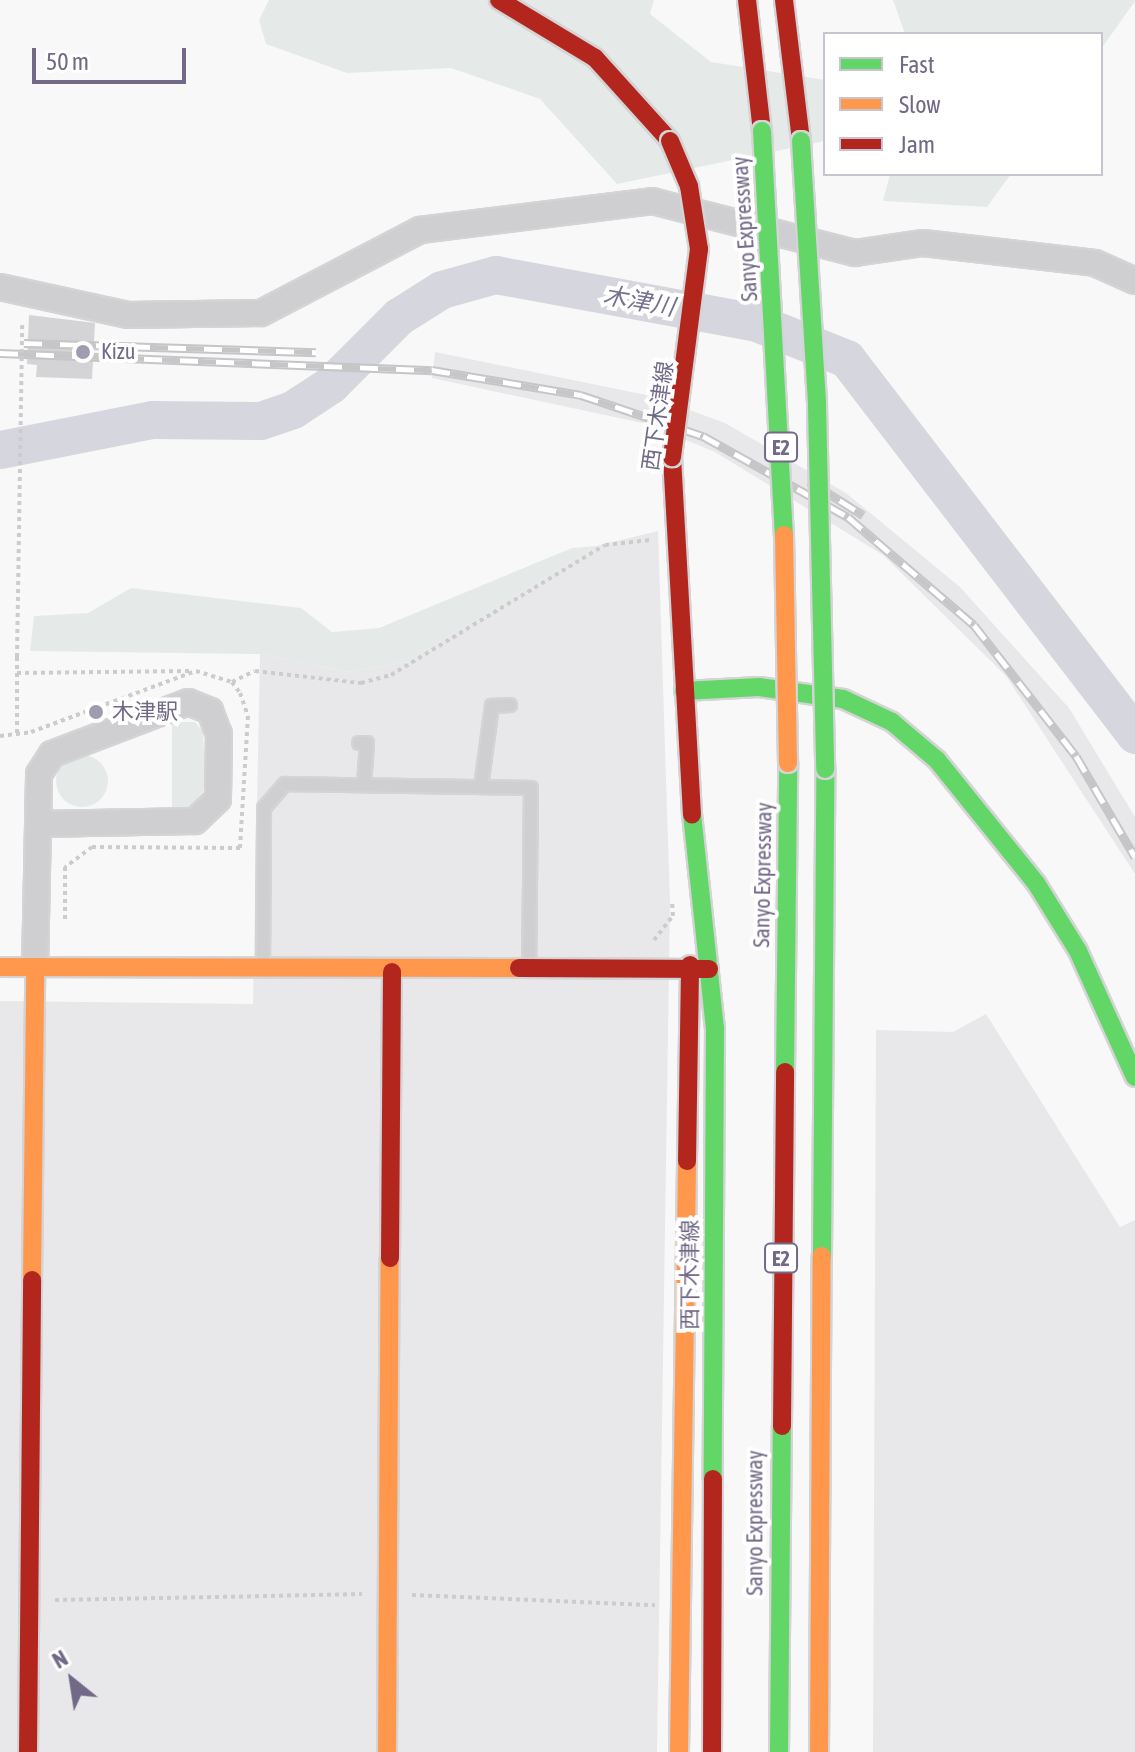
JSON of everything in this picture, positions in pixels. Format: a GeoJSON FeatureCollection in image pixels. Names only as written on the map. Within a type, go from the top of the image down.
{"type":"FeatureCollection","features":[{"type":"Feature","properties":{"kind":"main road","name":"西下木津線"},"geometry":{"type":"LineString","coordinates":[[499,0],[595,58],[670,141],[689,186],[699,249],[693,338],[672,457],[700,969],[676,1605],[679,1752]]}},
{"type":"Feature","properties":{"kind":"main road","name":"Sanyo Expressway"},"geometry":{"type":"LineString","coordinates":[[747,0],[762,131],[783,483],[788,763],[779,1752]]}},
{"type":"Feature","properties":{"kind":"main road","name":"E2"},"geometry":{"type":"LineString","coordinates":[[784,0],[801,141],[817,406],[825,769],[819,1752]]}},
{"type":"Feature","properties":{"kind":"main road"},"geometry":{"type":"LineString","coordinates":[[684,691],[759,687],[843,699],[892,722],[937,760],[1036,883],[1078,951],[1135,1077]]}},
{"type":"Feature","properties":{"kind":"main road"},"geometry":{"type":"LineString","coordinates":[[0,967],[392,972],[700,969]]}},
{"type":"Feature","properties":{"kind":"main road"},"geometry":{"type":"LineString","coordinates":[[28,1752],[35,968]]}},
{"type":"Feature","properties":{"kind":"main road","name":"西下木津線"},"geometry":{"type":"LineString","coordinates":[[700,969],[715,1028],[712,1752]]}},
{"type":"Feature","properties":{"kind":"main road"},"geometry":{"type":"LineString","coordinates":[[387,1752],[392,972]]}},
{"type":"Feature","properties":{"kind":"street"},"geometry":{"type":"LineString","coordinates":[[0,287],[128,315],[261,313],[420,230],[652,201],[855,253],[923,243],[1095,263],[1135,281]]}},
{"type":"Feature","properties":{"kind":"street"},"geometry":{"type":"LineString","coordinates":[[35,968],[39,774],[52,754],[188,702],[210,711],[219,734],[218,799],[195,821],[39,824]]}},
{"type":"Feature","properties":{"kind":"lane"},"geometry":{"type":"LineString","coordinates":[[481,787],[492,706],[510,705]]}},
{"type":"Feature","properties":{"kind":"lane"},"geometry":{"type":"LineString","coordinates":[[359,743],[367,743],[364,785]]}},
{"type":"Feature","properties":{"kind":"lane"},"geometry":{"type":"LineString","coordinates":[[263,969],[264,808],[285,784],[531,788],[529,971]]}},
{"type":"Feature","properties":{"kind":"path"},"geometry":{"type":"LineString","coordinates":[[17,736],[22,321]]}},
{"type":"Feature","properties":{"kind":"path"},"geometry":{"type":"LineString","coordinates":[[17,673],[196,671],[232,682],[255,671],[361,683],[391,675],[605,545],[650,538],[651,554]]}},
{"type":"Feature","properties":{"kind":"path"},"geometry":{"type":"LineString","coordinates":[[0,736],[17,736],[196,671]]}},
{"type":"Feature","properties":{"kind":"path"},"geometry":{"type":"LineString","coordinates":[[65,920],[65,867],[92,847],[240,848],[248,716],[232,682]]}},
{"type":"Feature","properties":{"kind":"path"},"geometry":{"type":"LineString","coordinates":[[643,946],[669,923],[671,884]]}},
{"type":"Feature","properties":{"kind":"path"},"geometry":{"type":"LineString","coordinates":[[49,1601],[373,1595]]}},
{"type":"Feature","properties":{"kind":"path"},"geometry":{"type":"LineString","coordinates":[[406,1595],[676,1605]]}},
{"type":"Feature","properties":{"kind":"shaded area"},"geometry":{"type":"Polygon","coordinates":[[[269,0],[654,0],[650,14],[711,62],[823,80],[823,141],[617,184],[540,99],[451,68],[347,73],[266,44],[259,20],[269,0]]]}},
{"type":"Feature","properties":{"kind":"shaded area"},"geometry":{"type":"Polygon","coordinates":[[[893,0],[1135,0],[1103,46],[1103,32],[904,32],[893,0]]]}},
{"type":"Feature","properties":{"kind":"shaded area"},"geometry":{"type":"Polygon","coordinates":[[[889,176],[1010,176],[987,207],[883,201],[889,176]]]}},
{"type":"Feature","properties":{"kind":"shaded area"},"geometry":{"type":"Polygon","coordinates":[[[435,352],[651,396],[725,423],[846,493],[960,587],[1069,708],[1135,817],[1135,874],[1006,676],[883,555],[715,452],[647,424],[432,378],[435,352]]]}},
{"type":"Feature","properties":{"kind":"shaded area"},"geometry":{"type":"Polygon","coordinates":[[[658,531],[670,903],[657,1752],[0,1752],[0,1001],[253,1004],[260,654],[347,672],[407,662],[596,546],[658,531]]]}},
{"type":"Feature","properties":{"kind":"shaded area"},"geometry":{"type":"Polygon","coordinates":[[[596,546],[407,662],[347,672],[260,654],[30,651],[34,616],[88,613],[131,588],[301,608],[332,632],[379,628],[572,548],[596,546]]]}},
{"type":"Feature","properties":{"kind":"shaded area"},"geometry":{"type":"Polygon","coordinates":[[[172,722],[195,722],[203,731],[206,788],[189,808],[172,808],[172,722]]]}},
{"type":"Feature","properties":{"kind":"shaded area"},"geometry":{"type":"Polygon","coordinates":[[[82,755],[100,763],[108,781],[100,799],[82,807],[64,799],[56,781],[64,763],[82,755]]]}},
{"type":"Feature","properties":{"kind":"shaded area"},"geometry":{"type":"Polygon","coordinates":[[[986,1014],[1120,1227],[1135,1220],[1135,1752],[873,1752],[876,1030],[953,1032],[986,1014]]]}},
{"type":"Feature","properties":{"kind":"building"},"geometry":{"type":"Polygon","coordinates":[[[29,315],[95,323],[92,379],[36,377],[37,365],[27,364],[29,315]]]}},
{"type":"Feature","properties":{"kind":"waterway","name":"木津川"},"geometry":{"type":"LineString","coordinates":[[0,450],[153,420],[261,421],[293,410],[331,385],[399,317],[442,290],[496,275],[757,323],[847,359],[1135,735]]}},
{"type":"Feature","properties":{"kind":"railway"},"geometry":{"type":"LineString","coordinates":[[24,343],[316,352]]}},
{"type":"Feature","properties":{"kind":"railway"},"geometry":{"type":"LineString","coordinates":[[0,353],[432,370],[581,395],[703,436],[848,517],[974,625],[1076,756],[1135,857]]}},
{"type":"Feature","properties":{"kind":"railway"},"geometry":{"type":"LineString","coordinates":[[809,481],[863,515]]}},
{"type":"Feature","properties":{"kind":"traffic: fast"},"geometry":{"type":"LineString","coordinates":[[762,131],[784,535]]}},
{"type":"Feature","properties":{"kind":"traffic: fast"},"geometry":{"type":"LineString","coordinates":[[801,141],[817,406],[825,769]]}},
{"type":"Feature","properties":{"kind":"traffic: fast"},"geometry":{"type":"LineString","coordinates":[[684,691],[759,687],[843,699],[892,722],[937,760],[1036,883],[1078,951],[1135,1077]]}},
{"type":"Feature","properties":{"kind":"traffic: fast"},"geometry":{"type":"LineString","coordinates":[[785,1072],[788,763]]}},
{"type":"Feature","properties":{"kind":"traffic: fast"},"geometry":{"type":"LineString","coordinates":[[822,1256],[825,769]]}},
{"type":"Feature","properties":{"kind":"traffic: fast"},"geometry":{"type":"LineString","coordinates":[[692,814],[715,1028],[713,1479]]}},
{"type":"Feature","properties":{"kind":"traffic: fast"},"geometry":{"type":"LineString","coordinates":[[779,1752],[782,1426]]}},
{"type":"Feature","properties":{"kind":"traffic: slow"},"geometry":{"type":"LineString","coordinates":[[784,535],[788,763]]}},
{"type":"Feature","properties":{"kind":"traffic: slow"},"geometry":{"type":"LineString","coordinates":[[0,967],[519,968]]}},
{"type":"Feature","properties":{"kind":"traffic: slow"},"geometry":{"type":"LineString","coordinates":[[32,1280],[35,968]]}},
{"type":"Feature","properties":{"kind":"traffic: slow"},"geometry":{"type":"LineString","coordinates":[[679,1752],[687,1161]]}},
{"type":"Feature","properties":{"kind":"traffic: slow"},"geometry":{"type":"LineString","coordinates":[[819,1752],[822,1256]]}},
{"type":"Feature","properties":{"kind":"traffic: slow"},"geometry":{"type":"LineString","coordinates":[[387,1752],[390,1258]]}},
{"type":"Feature","properties":{"kind":"traffic: jam"},"geometry":{"type":"LineString","coordinates":[[499,0],[595,58],[670,141]]}},
{"type":"Feature","properties":{"kind":"traffic: jam"},"geometry":{"type":"LineString","coordinates":[[747,0],[762,131]]}},
{"type":"Feature","properties":{"kind":"traffic: jam"},"geometry":{"type":"LineString","coordinates":[[784,0],[801,141]]}},
{"type":"Feature","properties":{"kind":"traffic: jam"},"geometry":{"type":"LineString","coordinates":[[670,141],[689,186],[699,249],[672,457]]}},
{"type":"Feature","properties":{"kind":"traffic: jam"},"geometry":{"type":"LineString","coordinates":[[672,457],[692,814]]}},
{"type":"Feature","properties":{"kind":"traffic: jam"},"geometry":{"type":"LineString","coordinates":[[687,1161],[690,965]]}},
{"type":"Feature","properties":{"kind":"traffic: jam"},"geometry":{"type":"LineString","coordinates":[[519,968],[709,969]]}},
{"type":"Feature","properties":{"kind":"traffic: jam"},"geometry":{"type":"LineString","coordinates":[[390,1258],[392,972]]}},
{"type":"Feature","properties":{"kind":"traffic: jam"},"geometry":{"type":"LineString","coordinates":[[782,1426],[785,1072]]}},
{"type":"Feature","properties":{"kind":"traffic: jam"},"geometry":{"type":"LineString","coordinates":[[28,1752],[32,1280]]}},
{"type":"Feature","properties":{"kind":"traffic: jam"},"geometry":{"type":"LineString","coordinates":[[712,1752],[713,1479]]}},
{"type":"Feature","properties":{"kind":"place","name":"Kizu"},"geometry":{"type":"Point","coordinates":[83,352]}},
{"type":"Feature","properties":{"kind":"place","name":"木津駅"},"geometry":{"type":"Point","coordinates":[96,712]}}]}
